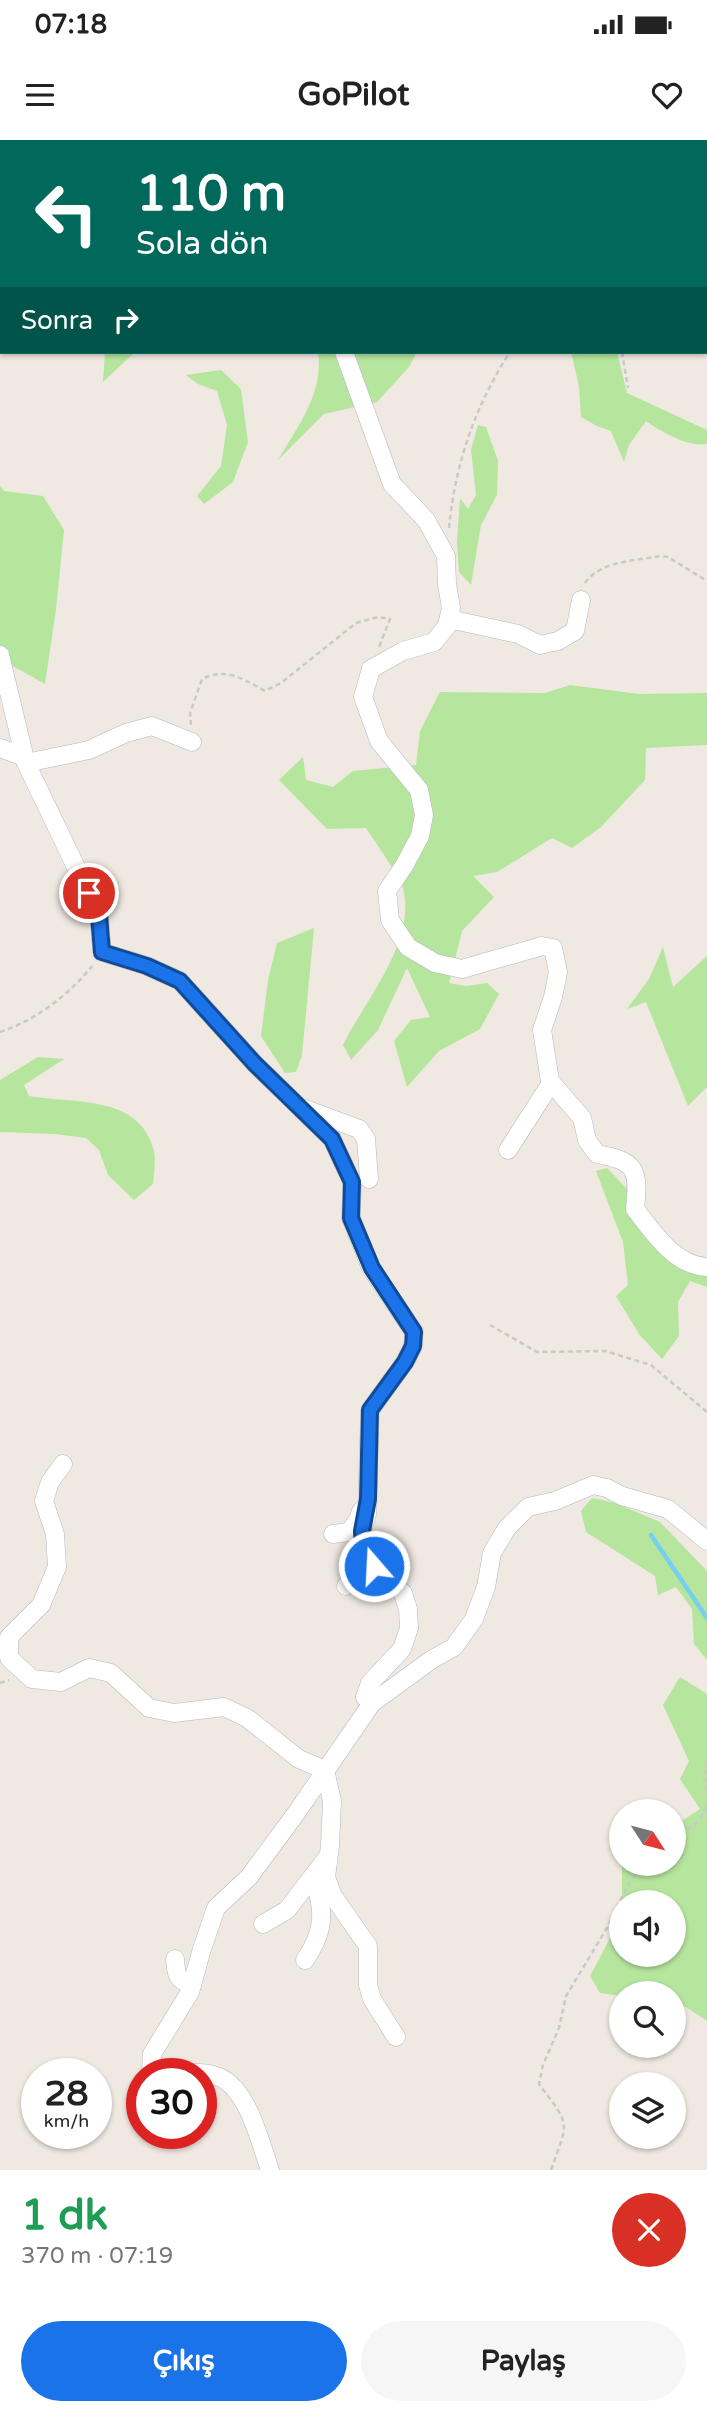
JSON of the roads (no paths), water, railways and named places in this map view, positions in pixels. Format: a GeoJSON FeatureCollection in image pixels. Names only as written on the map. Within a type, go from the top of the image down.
{"type":"FeatureCollection","features":[{"type":"Feature","properties":{"kind":"street"},"geometry":{"type":"LineString","coordinates":[[345,354],[392,484],[426,520],[446,556],[451,608],[447,626],[434,642],[403,651],[371,669],[363,697],[379,741],[419,790],[424,814],[420,836],[387,891],[390,920],[408,947],[435,963],[462,969],[542,946],[553,948],[558,972],[542,1030],[551,1083],[582,1118],[587,1140],[597,1154],[620,1158],[633,1168],[637,1185],[635,1209],[667,1248],[696,1267],[707,1267]]}},
{"type":"Feature","properties":{"kind":"street"},"geometry":{"type":"LineString","coordinates":[[449,619],[518,634],[540,645],[558,641],[575,631],[581,600]]}},
{"type":"Feature","properties":{"kind":"street"},"geometry":{"type":"LineString","coordinates":[[0,655],[25,760],[99,915],[102,952],[147,966],[180,981],[255,1064],[332,1139],[352,1182],[351,1218],[372,1268],[414,1332],[413,1346],[405,1362],[370,1410],[369,1484],[367,1514],[362,1531],[363,1549],[374,1566],[403,1593],[408,1609],[408,1628],[402,1649],[369,1683],[365,1697],[372,1703]]}},
{"type":"Feature","properties":{"kind":"street"},"geometry":{"type":"LineString","coordinates":[[0,748],[25,760],[89,750],[126,733],[152,726],[192,742]]}},
{"type":"Feature","properties":{"kind":"street"},"geometry":{"type":"LineString","coordinates":[[508,1150],[551,1083]]}},
{"type":"Feature","properties":{"kind":"street"},"geometry":{"type":"LineString","coordinates":[[299,1106],[359,1129],[366,1139],[369,1179]]}},
{"type":"Feature","properties":{"kind":"street"},"geometry":{"type":"LineString","coordinates":[[63,1464],[50,1482],[44,1501],[54,1534],[57,1567],[40,1605],[9,1637],[9,1658],[32,1679],[61,1682],[89,1668],[111,1673],[149,1708],[174,1713],[224,1707],[247,1718],[299,1759],[324,1770]]}},
{"type":"Feature","properties":{"kind":"street"},"geometry":{"type":"LineString","coordinates":[[333,1534],[349,1532],[358,1520],[369,1484]]}},
{"type":"Feature","properties":{"kind":"street"},"geometry":{"type":"LineString","coordinates":[[152,2058],[190,1992],[216,1908],[249,1877],[372,1703],[431,1660],[454,1647],[474,1619],[486,1587],[492,1553],[507,1528],[528,1507],[555,1501],[593,1485],[668,1509],[707,1541]]}},
{"type":"Feature","properties":{"kind":"street"},"geometry":{"type":"LineString","coordinates":[[346,1586],[374,1566]]}},
{"type":"Feature","properties":{"kind":"street"},"geometry":{"type":"LineString","coordinates":[[324,1770],[332,1801],[326,1877],[333,1896],[368,1946],[368,1985],[372,1999],[396,2036]]}},
{"type":"Feature","properties":{"kind":"street"},"geometry":{"type":"LineString","coordinates":[[263,1924],[287,1910],[328,1856]]}},
{"type":"Feature","properties":{"kind":"street"},"geometry":{"type":"LineString","coordinates":[[305,1960],[315,1946],[322,1927],[322,1909],[314,1876]]}},
{"type":"Feature","properties":{"kind":"street"},"geometry":{"type":"LineString","coordinates":[[175,1959],[176,1975],[180,1981],[192,1985]]}},
{"type":"Feature","properties":{"kind":"street"},"geometry":{"type":"LineString","coordinates":[[217,2076],[234,2087],[251,2116],[270,2170]]}},
{"type":"Feature","properties":{"kind":"waterway"},"geometry":{"type":"LineString","coordinates":[[651,1535],[707,1618]]}}]}
